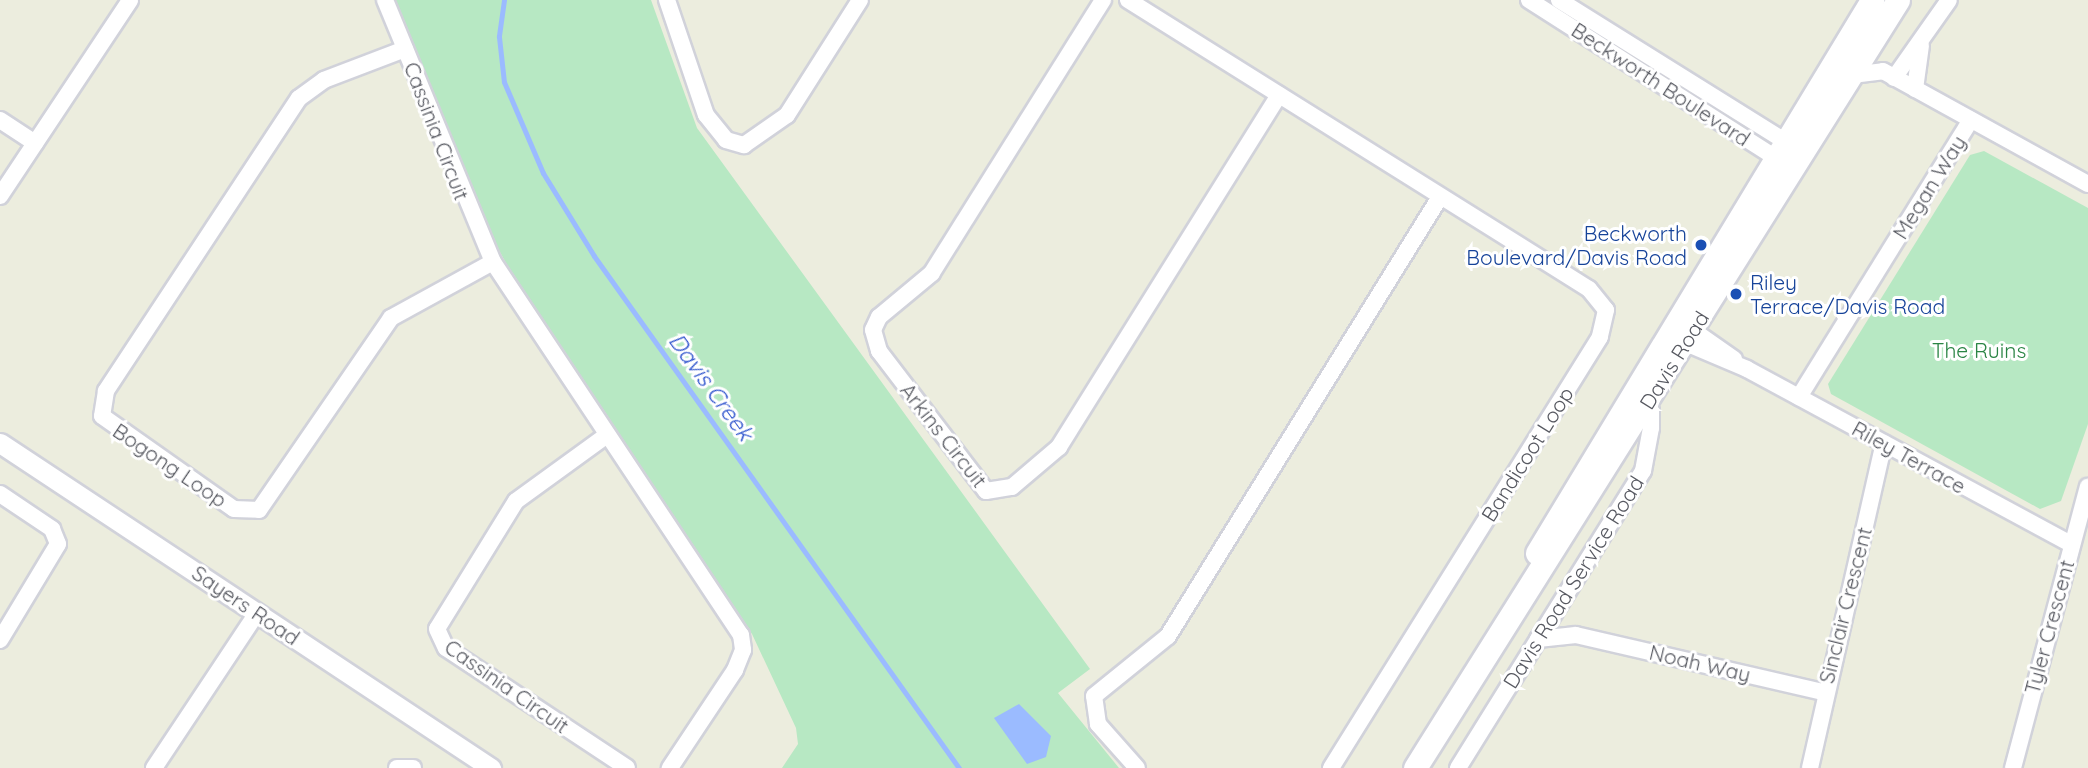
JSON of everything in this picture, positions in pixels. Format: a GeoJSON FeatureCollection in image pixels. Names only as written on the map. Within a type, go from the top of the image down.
{"type":"FeatureCollection","features":[{"type":"Feature","properties":{"kind":"main road","name":"Davis Road"},"geometry":{"type":"LineString","coordinates":[[1415,768],[1789,155],[1872,0]]}},
{"type":"Feature","properties":{"kind":"main road","name":"Davis Road"},"geometry":{"type":"LineString","coordinates":[[1789,155],[1852,75],[1898,0]]}},
{"type":"Feature","properties":{"kind":"street"},"geometry":{"type":"LineString","coordinates":[[0,196],[130,0]]}},
{"type":"Feature","properties":{"kind":"street","name":"Cassinia Circuit"},"geometry":{"type":"LineString","coordinates":[[385,0],[493,262],[743,643],[735,670],[670,768]]}},
{"type":"Feature","properties":{"kind":"street"},"geometry":{"type":"LineString","coordinates":[[667,0],[706,115],[726,140],[744,145],[787,115],[860,0]]}},
{"type":"Feature","properties":{"kind":"street","name":"Arkins Circuit"},"geometry":{"type":"LineString","coordinates":[[1103,0],[932,273],[879,317],[873,330],[879,351],[986,491],[1012,487],[1059,447],[1279,95]]}},
{"type":"Feature","properties":{"kind":"street","name":"Bandicoot Loop"},"geometry":{"type":"LineString","coordinates":[[1128,0],[1589,289],[1606,310],[1607,325],[1331,768]]}},
{"type":"Feature","properties":{"kind":"street","name":"Beckworth Boulevard"},"geometry":{"type":"LineString","coordinates":[[1529,0],[1789,155]]}},
{"type":"Feature","properties":{"kind":"street","name":"Beckworth Boulevard"},"geometry":{"type":"LineString","coordinates":[[1559,0],[1789,155]]}},
{"type":"Feature","properties":{"kind":"street"},"geometry":{"type":"LineString","coordinates":[[1889,75],[1921,45],[1949,0]]}},
{"type":"Feature","properties":{"kind":"street"},"geometry":{"type":"LineString","coordinates":[[1879,30],[1889,75]]}},
{"type":"Feature","properties":{"kind":"street"},"geometry":{"type":"LineString","coordinates":[[1915,89],[1921,45]]}},
{"type":"Feature","properties":{"kind":"street","name":"Bogong Loop"},"geometry":{"type":"LineString","coordinates":[[405,49],[324,80],[299,99],[106,391],[102,416],[234,509],[259,510],[391,318],[493,262]]}},
{"type":"Feature","properties":{"kind":"street"},"geometry":{"type":"LineString","coordinates":[[1852,75],[1889,75],[2088,184]]}},
{"type":"Feature","properties":{"kind":"street"},"geometry":{"type":"LineString","coordinates":[[0,120],[35,143]]}},
{"type":"Feature","properties":{"kind":"street","name":"Megan Way"},"geometry":{"type":"LineString","coordinates":[[1799,397],[1971,120]]}},
{"type":"Feature","properties":{"kind":"street"},"geometry":{"type":"LineString","coordinates":[[1138,768],[1098,724],[1094,696],[1168,636],[1440,197]]}},
{"type":"Feature","properties":{"kind":"street","name":"Riley Terrace"},"geometry":{"type":"LineString","coordinates":[[1681,332],[2071,544]]}},
{"type":"Feature","properties":{"kind":"street","name":"Davis Road Service Road"},"geometry":{"type":"LineString","coordinates":[[1459,767],[1647,462],[1640,398]]}},
{"type":"Feature","properties":{"kind":"street","name":"Cassinia Circuit"},"geometry":{"type":"LineString","coordinates":[[607,435],[516,501],[437,629],[446,648],[627,768]]}},
{"type":"Feature","properties":{"kind":"street","name":"Sayers Road"},"geometry":{"type":"LineString","coordinates":[[0,443],[491,768]]}},
{"type":"Feature","properties":{"kind":"street","name":"Sinclair Crescent"},"geometry":{"type":"LineString","coordinates":[[1810,768],[1823,692],[1884,443]]}},
{"type":"Feature","properties":{"kind":"street","name":"Tyler Crescent"},"geometry":{"type":"LineString","coordinates":[[2013,768],[2088,487]]}},
{"type":"Feature","properties":{"kind":"street"},"geometry":{"type":"LineString","coordinates":[[0,494],[52,529],[58,544],[0,640]]}},
{"type":"Feature","properties":{"kind":"street"},"geometry":{"type":"LineString","coordinates":[[1556,610],[1576,635]]}},
{"type":"Feature","properties":{"kind":"street"},"geometry":{"type":"LineString","coordinates":[[154,768],[257,613]]}},
{"type":"Feature","properties":{"kind":"street","name":"Noah Way"},"geometry":{"type":"LineString","coordinates":[[1538,639],[1576,635],[1823,692]]}},
{"type":"Feature","properties":{"kind":"street"},"geometry":{"type":"LineString","coordinates":[[397,768],[413,768]]}},
{"type":"Feature","properties":{"kind":"green space"},"geometry":{"type":"Polygon","coordinates":[[[394,0],[651,0],[697,128],[1090,669],[1058,693],[1119,768],[782,768],[798,744],[796,728],[752,634],[517,284],[476,207],[394,0]]]}},
{"type":"Feature","properties":{"kind":"green space","name":"The Ruins"},"geometry":{"type":"Polygon","coordinates":[[[1984,151],[2088,208],[2088,424],[2061,501],[2040,509],[1831,394],[1828,384],[1970,155],[1984,151]]]}},
{"type":"Feature","properties":{"kind":"water"},"geometry":{"type":"Polygon","coordinates":[[[1019,704],[1051,736],[1046,757],[1027,764],[994,718],[1019,704]]]}},
{"type":"Feature","properties":{"kind":"waterway","name":"Davis Creek"},"geometry":{"type":"LineString","coordinates":[[504,0],[499,37],[504,82],[543,173],[594,256],[959,768]]}},
{"type":"Feature","properties":{"kind":"place","name":"Beckworth Boulevard/Davis Road"},"geometry":{"type":"Point","coordinates":[1701,245]}},
{"type":"Feature","properties":{"kind":"place","name":"Riley Terrace/Davis Road"},"geometry":{"type":"Point","coordinates":[1736,294]}}]}
